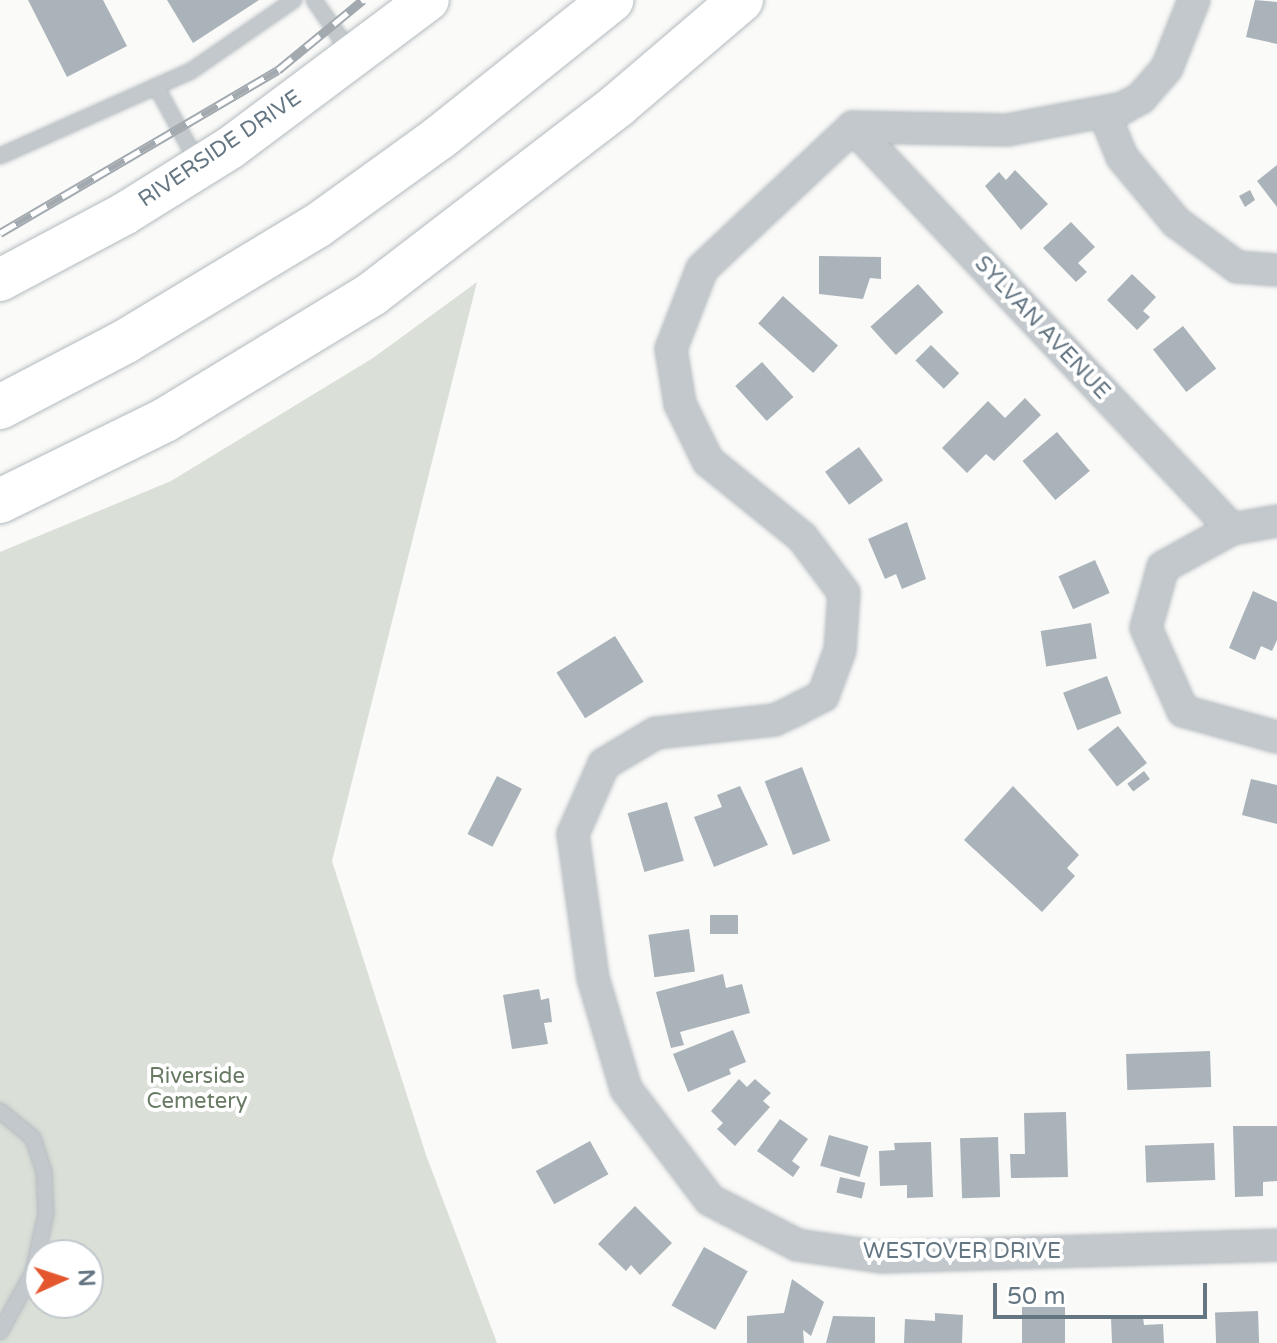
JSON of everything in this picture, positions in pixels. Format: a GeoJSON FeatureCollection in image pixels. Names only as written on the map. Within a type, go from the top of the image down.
{"type":"FeatureCollection","features":[{"type":"Feature","properties":{"kind":"highway"},"geometry":{"type":"LineString","coordinates":[[0,407],[126,341],[317,226],[439,138],[611,0]]}},
{"type":"Feature","properties":{"kind":"highway"},"geometry":{"type":"LineString","coordinates":[[0,501],[165,420],[372,294],[534,172],[741,0]]}},
{"type":"Feature","properties":{"kind":"main road","name":"RIVERSIDE DRIVE"},"geometry":{"type":"LineString","coordinates":[[0,280],[124,214],[199,166],[428,0]]}},
{"type":"Feature","properties":{"kind":"street"},"geometry":{"type":"LineString","coordinates":[[853,127],[1007,130],[1105,115],[1141,98],[1167,68],[1194,0]]}},
{"type":"Feature","properties":{"kind":"street"},"geometry":{"type":"LineString","coordinates":[[1105,115],[1122,157],[1176,222],[1237,267],[1277,270]]}},
{"type":"Feature","properties":{"kind":"street","name":"SYLVAN AVENUE"},"geometry":{"type":"LineString","coordinates":[[853,127],[1232,529]]}},
{"type":"Feature","properties":{"kind":"street","name":"WESTOVER DRIVE"},"geometry":{"type":"LineString","coordinates":[[853,127],[702,269],[671,349],[680,404],[708,461],[802,537],[844,593],[840,650],[823,696],[774,720],[656,733],[604,764],[573,834],[593,978],[626,1089],[710,1200],[797,1245],[881,1257],[1277,1245]]}},
{"type":"Feature","properties":{"kind":"street"},"geometry":{"type":"LineString","coordinates":[[1277,521],[1232,529],[1163,567],[1146,628],[1183,711],[1277,737]]}},
{"type":"Feature","properties":{"kind":"lane"},"geometry":{"type":"LineString","coordinates":[[0,156],[191,71],[294,0]]}},
{"type":"Feature","properties":{"kind":"lane"},"geometry":{"type":"LineString","coordinates":[[314,0],[353,57]]}},
{"type":"Feature","properties":{"kind":"lane"},"geometry":{"type":"LineString","coordinates":[[156,86],[199,166]]}},
{"type":"Feature","properties":{"kind":"lane"},"geometry":{"type":"LineString","coordinates":[[0,1111],[33,1138],[44,1172],[46,1214],[33,1272],[0,1332]]}},
{"type":"Feature","properties":{"kind":"green space","name":"Riverside Cemetery"},"geometry":{"type":"Polygon","coordinates":[[[477,282],[332,861],[426,1155],[497,1343],[0,1343],[0,552],[171,481],[373,358],[477,282]]]}},
{"type":"Feature","properties":{"kind":"building"},"geometry":{"type":"Polygon","coordinates":[[[28,0],[103,0],[127,46],[67,77],[28,0]]]}},
{"type":"Feature","properties":{"kind":"building"},"geometry":{"type":"Polygon","coordinates":[[[167,0],[259,0],[193,43],[167,0]]]}},
{"type":"Feature","properties":{"kind":"building"},"geometry":{"type":"Polygon","coordinates":[[[1255,0],[1277,2],[1277,44],[1246,37],[1255,0]]]}},
{"type":"Feature","properties":{"kind":"building"},"geometry":{"type":"Polygon","coordinates":[[[1277,165],[1277,207],[1257,181],[1277,165]]]}},
{"type":"Feature","properties":{"kind":"building"},"geometry":{"type":"Polygon","coordinates":[[[1015,170],[1048,204],[1021,230],[985,186],[999,172],[1006,180],[1015,170]]]}},
{"type":"Feature","properties":{"kind":"building"},"geometry":{"type":"Polygon","coordinates":[[[1250,190],[1255,200],[1245,207],[1239,196],[1250,190]]]}},
{"type":"Feature","properties":{"kind":"building"},"geometry":{"type":"Polygon","coordinates":[[[1071,222],[1095,247],[1078,263],[1087,272],[1076,282],[1043,248],[1071,222]]]}},
{"type":"Feature","properties":{"kind":"building"},"geometry":{"type":"Polygon","coordinates":[[[819,256],[881,257],[881,279],[870,278],[863,299],[819,294],[819,256]]]}},
{"type":"Feature","properties":{"kind":"building"},"geometry":{"type":"Polygon","coordinates":[[[1132,274],[1156,297],[1143,311],[1150,317],[1137,330],[1107,300],[1132,274]]]}},
{"type":"Feature","properties":{"kind":"building"},"geometry":{"type":"Polygon","coordinates":[[[918,284],[943,312],[896,355],[870,327],[918,284]]]}},
{"type":"Feature","properties":{"kind":"building"},"geometry":{"type":"Polygon","coordinates":[[[783,296],[838,346],[813,373],[758,323],[783,296]]]}},
{"type":"Feature","properties":{"kind":"building"},"geometry":{"type":"Polygon","coordinates":[[[1183,326],[1216,369],[1186,392],[1153,349],[1183,326]]]}},
{"type":"Feature","properties":{"kind":"building"},"geometry":{"type":"Polygon","coordinates":[[[931,345],[959,373],[944,389],[915,361],[931,345]]]}},
{"type":"Feature","properties":{"kind":"building"},"geometry":{"type":"Polygon","coordinates":[[[762,362],[793,397],[767,421],[735,386],[762,362]]]}},
{"type":"Feature","properties":{"kind":"building"},"geometry":{"type":"Polygon","coordinates":[[[1025,398],[1041,415],[994,461],[986,454],[967,473],[942,448],[988,401],[1005,418],[1025,398]]]}},
{"type":"Feature","properties":{"kind":"building"},"geometry":{"type":"Polygon","coordinates":[[[1057,432],[1090,471],[1055,500],[1023,461],[1057,432]]]}},
{"type":"Feature","properties":{"kind":"building"},"geometry":{"type":"Polygon","coordinates":[[[859,447],[883,480],[849,505],[825,472],[859,447]]]}},
{"type":"Feature","properties":{"kind":"building"},"geometry":{"type":"Polygon","coordinates":[[[907,522],[926,579],[902,589],[896,574],[885,579],[868,539],[907,522]]]}},
{"type":"Feature","properties":{"kind":"building"},"geometry":{"type":"Polygon","coordinates":[[[1095,560],[1110,593],[1073,609],[1058,576],[1095,560]]]}},
{"type":"Feature","properties":{"kind":"building"},"geometry":{"type":"Polygon","coordinates":[[[1253,591],[1277,602],[1277,640],[1272,651],[1261,646],[1255,660],[1229,648],[1253,591]]]}},
{"type":"Feature","properties":{"kind":"building"},"geometry":{"type":"Polygon","coordinates":[[[1091,623],[1097,659],[1046,667],[1041,631],[1091,623]]]}},
{"type":"Feature","properties":{"kind":"building"},"geometry":{"type":"Polygon","coordinates":[[[615,636],[644,682],[585,718],[556,673],[615,636]]]}},
{"type":"Feature","properties":{"kind":"building"},"geometry":{"type":"Polygon","coordinates":[[[1107,676],[1121,713],[1077,730],[1063,693],[1107,676]]]}},
{"type":"Feature","properties":{"kind":"building"},"geometry":{"type":"Polygon","coordinates":[[[1118,726],[1147,763],[1117,786],[1088,749],[1118,726]]]}},
{"type":"Feature","properties":{"kind":"building"},"geometry":{"type":"Polygon","coordinates":[[[802,767],[830,841],[793,855],[765,781],[802,767]]]}},
{"type":"Feature","properties":{"kind":"building"},"geometry":{"type":"Polygon","coordinates":[[[1144,771],[1150,779],[1133,792],[1127,784],[1144,771]]]}},
{"type":"Feature","properties":{"kind":"building"},"geometry":{"type":"Polygon","coordinates":[[[497,776],[522,789],[492,847],[467,834],[497,776]]]}},
{"type":"Feature","properties":{"kind":"building"},"geometry":{"type":"Polygon","coordinates":[[[1251,779],[1277,785],[1277,824],[1242,815],[1251,779]]]}},
{"type":"Feature","properties":{"kind":"building"},"geometry":{"type":"Polygon","coordinates":[[[740,786],[768,845],[714,867],[694,817],[722,807],[717,795],[740,786]]]}},
{"type":"Feature","properties":{"kind":"building"},"geometry":{"type":"Polygon","coordinates":[[[1013,786],[1079,855],[1067,868],[1075,876],[1042,912],[964,840],[1013,786]]]}},
{"type":"Feature","properties":{"kind":"building"},"geometry":{"type":"Polygon","coordinates":[[[667,802],[684,861],[644,872],[628,813],[667,802]]]}},
{"type":"Feature","properties":{"kind":"building"},"geometry":{"type":"Polygon","coordinates":[[[710,915],[738,915],[738,934],[710,934],[710,915]]]}},
{"type":"Feature","properties":{"kind":"building"},"geometry":{"type":"Polygon","coordinates":[[[689,929],[695,972],[654,977],[648,935],[689,929]]]}},
{"type":"Feature","properties":{"kind":"building"},"geometry":{"type":"Polygon","coordinates":[[[723,974],[726,988],[742,984],[750,1013],[680,1032],[684,1045],[671,1048],[656,992],[723,974]]]}},
{"type":"Feature","properties":{"kind":"building"},"geometry":{"type":"Polygon","coordinates":[[[539,989],[541,1000],[549,998],[552,1022],[544,1023],[548,1044],[512,1049],[503,995],[539,989]]]}},
{"type":"Feature","properties":{"kind":"building"},"geometry":{"type":"Polygon","coordinates":[[[733,1030],[746,1062],[729,1069],[731,1074],[688,1092],[673,1054],[733,1030]]]}},
{"type":"Feature","properties":{"kind":"building"},"geometry":{"type":"Polygon","coordinates":[[[1210,1051],[1211,1087],[1127,1090],[1126,1054],[1210,1051]]]}},
{"type":"Feature","properties":{"kind":"building"},"geometry":{"type":"Polygon","coordinates":[[[739,1079],[747,1087],[755,1079],[771,1093],[763,1101],[770,1107],[735,1146],[717,1129],[723,1123],[711,1111],[739,1079]]]}},
{"type":"Feature","properties":{"kind":"building"},"geometry":{"type":"Polygon","coordinates":[[[1066,1112],[1068,1177],[1011,1178],[1010,1154],[1025,1154],[1024,1113],[1066,1112]]]}},
{"type":"Feature","properties":{"kind":"building"},"geometry":{"type":"Polygon","coordinates":[[[780,1119],[808,1139],[792,1161],[800,1167],[793,1177],[757,1151],[780,1119]]]}},
{"type":"Feature","properties":{"kind":"building"},"geometry":{"type":"Polygon","coordinates":[[[1233,1126],[1277,1126],[1277,1181],[1263,1182],[1263,1196],[1235,1197],[1233,1126]]]}},
{"type":"Feature","properties":{"kind":"building"},"geometry":{"type":"Polygon","coordinates":[[[829,1135],[868,1146],[860,1177],[820,1166],[829,1135]]]}},
{"type":"Feature","properties":{"kind":"building"},"geometry":{"type":"Polygon","coordinates":[[[998,1137],[1000,1197],[962,1198],[960,1138],[998,1137]]]}},
{"type":"Feature","properties":{"kind":"building"},"geometry":{"type":"Polygon","coordinates":[[[590,1141],[608,1174],[554,1204],[536,1171],[590,1141]]]}},
{"type":"Feature","properties":{"kind":"building"},"geometry":{"type":"Polygon","coordinates":[[[931,1142],[933,1197],[907,1198],[907,1185],[880,1186],[879,1151],[895,1150],[894,1143],[931,1142]]]}},
{"type":"Feature","properties":{"kind":"building"},"geometry":{"type":"Polygon","coordinates":[[[1214,1143],[1215,1180],[1146,1182],[1145,1145],[1214,1143]]]}},
{"type":"Feature","properties":{"kind":"building"},"geometry":{"type":"Polygon","coordinates":[[[840,1177],[865,1183],[862,1198],[836,1193],[840,1177]]]}},
{"type":"Feature","properties":{"kind":"building"},"geometry":{"type":"Polygon","coordinates":[[[635,1206],[672,1243],[640,1275],[631,1265],[626,1271],[598,1244],[635,1206]]]}},
{"type":"Feature","properties":{"kind":"building"},"geometry":{"type":"Polygon","coordinates":[[[704,1247],[748,1271],[715,1330],[672,1306],[704,1247]]]}},
{"type":"Feature","properties":{"kind":"building"},"geometry":{"type":"Polygon","coordinates":[[[792,1279],[824,1302],[811,1336],[803,1330],[804,1343],[747,1343],[747,1316],[784,1313],[792,1279]]]}},
{"type":"Feature","properties":{"kind":"building"},"geometry":{"type":"Polygon","coordinates":[[[1022,1307],[1065,1307],[1065,1343],[1022,1343],[1022,1307]]]}},
{"type":"Feature","properties":{"kind":"building"},"geometry":{"type":"Polygon","coordinates":[[[1258,1311],[1259,1343],[1216,1343],[1215,1313],[1258,1311]]]}},
{"type":"Feature","properties":{"kind":"building"},"geometry":{"type":"Polygon","coordinates":[[[935,1313],[963,1315],[962,1343],[904,1343],[905,1319],[935,1321],[935,1313]]]}},
{"type":"Feature","properties":{"kind":"building"},"geometry":{"type":"Polygon","coordinates":[[[833,1316],[875,1317],[875,1343],[826,1343],[833,1316]]]}},
{"type":"Feature","properties":{"kind":"building"},"geometry":{"type":"Polygon","coordinates":[[[1143,1317],[1144,1325],[1163,1324],[1164,1343],[1112,1343],[1111,1318],[1143,1317]]]}},
{"type":"Feature","properties":{"kind":"railway"},"geometry":{"type":"LineString","coordinates":[[0,233],[278,70],[363,0]]}}]}
